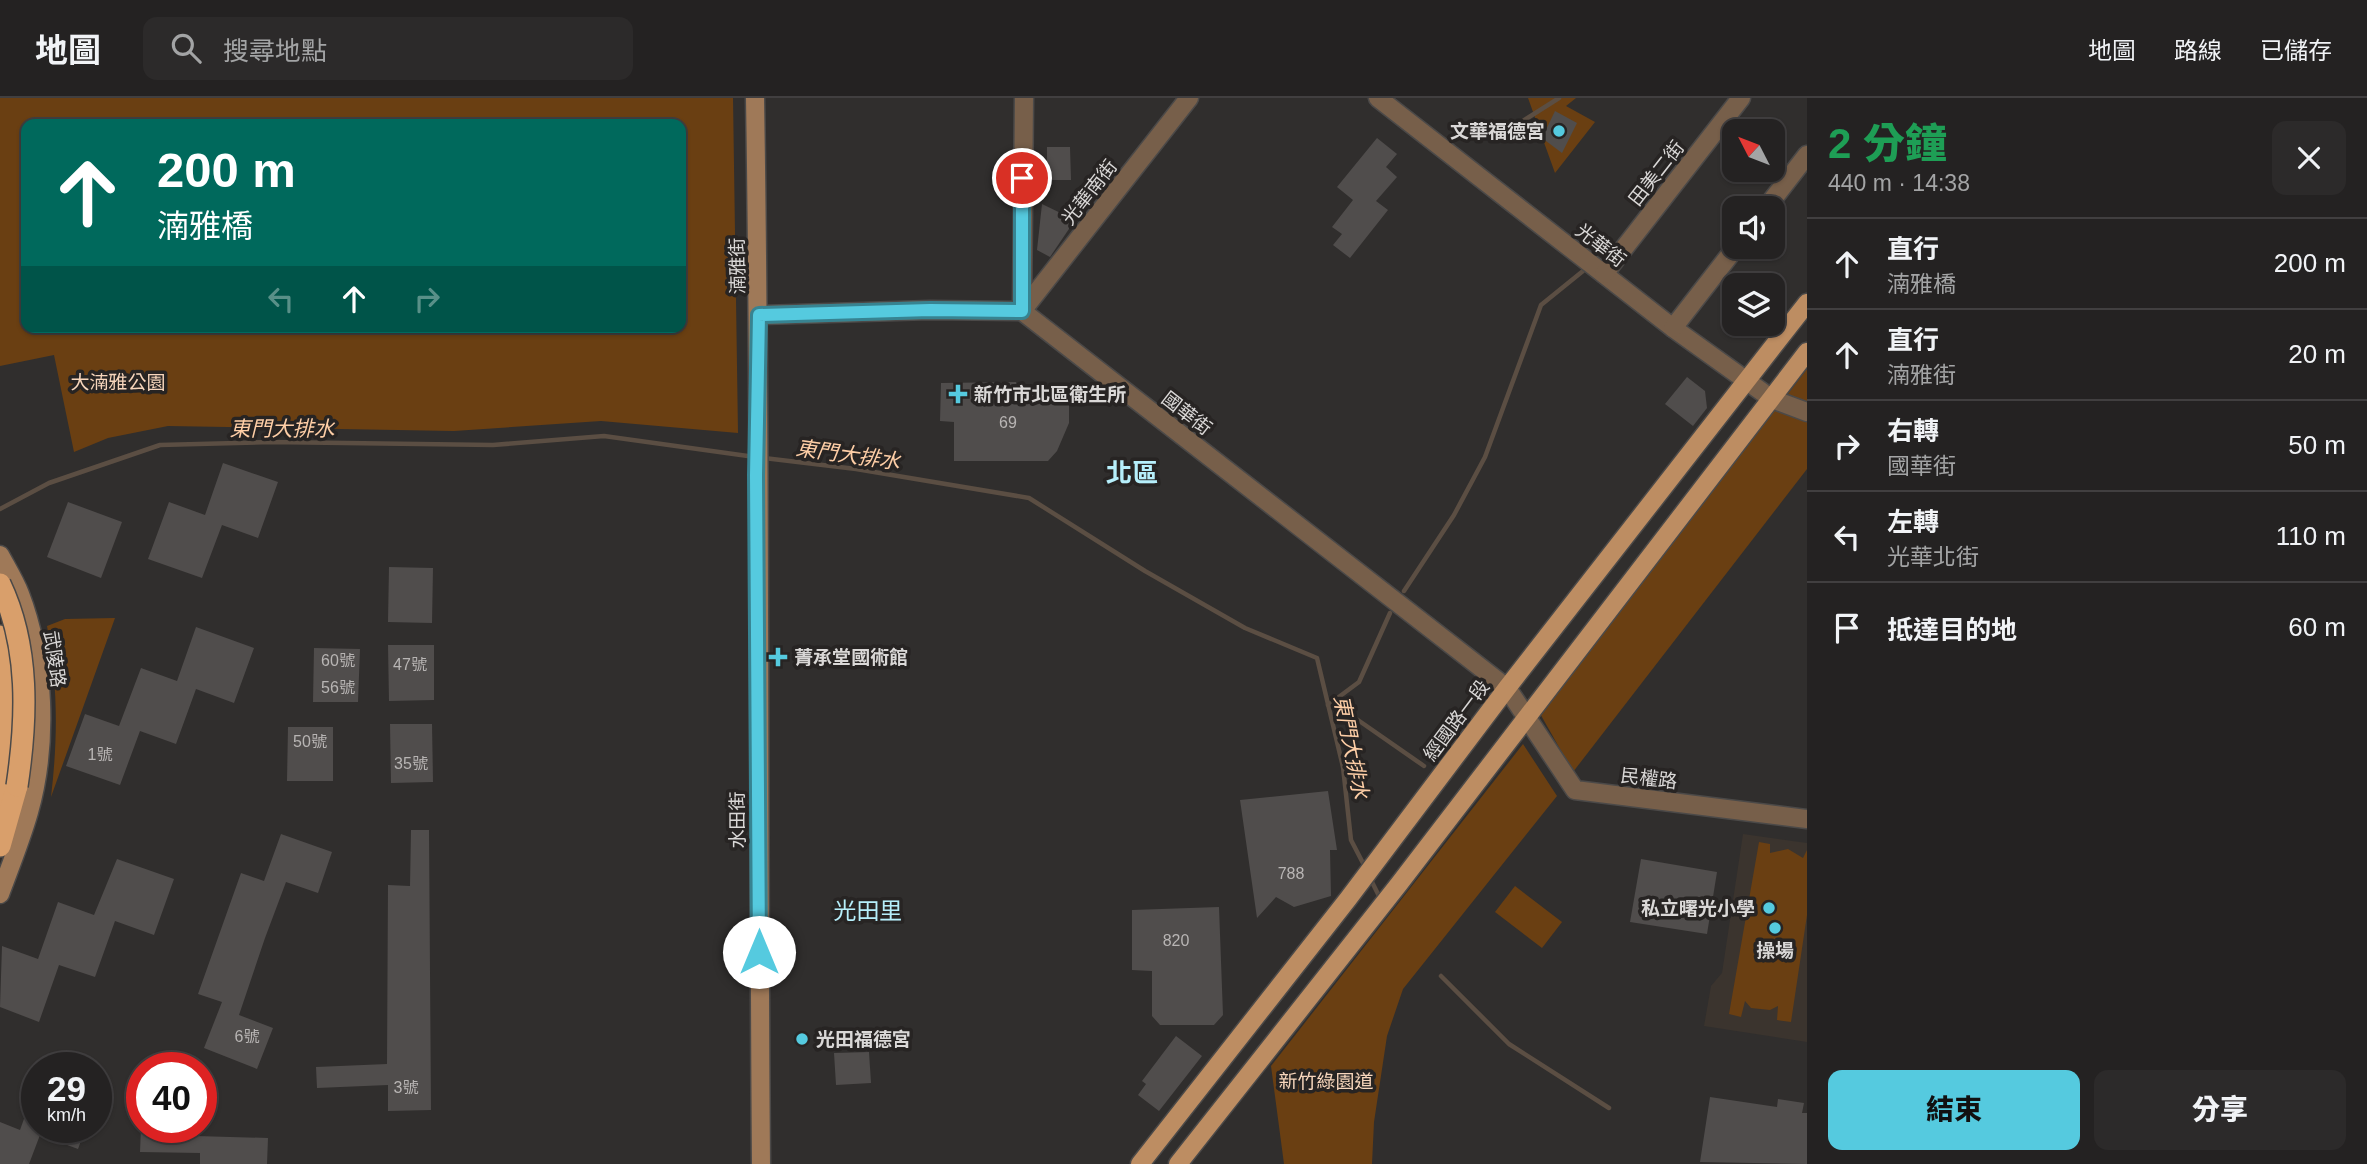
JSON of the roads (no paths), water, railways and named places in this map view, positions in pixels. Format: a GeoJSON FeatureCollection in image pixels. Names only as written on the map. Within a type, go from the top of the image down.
{"type":"FeatureCollection","features":[{"type":"Feature","properties":{"kind":"highway"},"geometry":{"type":"LineString","coordinates":[[0,846],[17,786],[25,706],[23,670],[6,584]]}},
{"type":"Feature","properties":{"kind":"highway"},"geometry":{"type":"LineString","coordinates":[[0,636],[9,688],[6,766],[0,800]]}},
{"type":"Feature","properties":{"kind":"main road","name":"經國路一段"},"geometry":{"type":"LineString","coordinates":[[1140,1164],[1377,862],[1507,688],[1807,303]]}},
{"type":"Feature","properties":{"kind":"main road"},"geometry":{"type":"LineString","coordinates":[[1178,1164],[1399,884],[1807,352]]}},
{"type":"Feature","properties":{"kind":"street","name":"湳雅街"},"geometry":{"type":"LineString","coordinates":[[755,98],[759,315],[756,475]]}},
{"type":"Feature","properties":{"kind":"street"},"geometry":{"type":"LineString","coordinates":[[759,315],[930,310],[1022,311],[1024,98]]}},
{"type":"Feature","properties":{"kind":"street","name":"光華南街"},"geometry":{"type":"LineString","coordinates":[[1022,311],[1189,98]]}},
{"type":"Feature","properties":{"kind":"street","name":"光華街"},"geometry":{"type":"LineString","coordinates":[[1378,98],[1673,328],[1772,398],[1807,412]]}},
{"type":"Feature","properties":{"kind":"street","name":"田美二街"},"geometry":{"type":"LineString","coordinates":[[1604,274],[1741,98]]}},
{"type":"Feature","properties":{"kind":"street"},"geometry":{"type":"LineString","coordinates":[[1775,196],[1807,155]]}},
{"type":"Feature","properties":{"kind":"street"},"geometry":{"type":"LineString","coordinates":[[1673,328],[1727,259]]}},
{"type":"Feature","properties":{"kind":"street","name":"國華街"},"geometry":{"type":"LineString","coordinates":[[1022,311],[1507,688],[1525,717]]}},
{"type":"Feature","properties":{"kind":"street","name":"水田街"},"geometry":{"type":"LineString","coordinates":[[756,475],[761,1164]]}},
{"type":"Feature","properties":{"kind":"street","name":"武陵路"},"geometry":{"type":"LineString","coordinates":[[0,555],[6,584],[36,659],[40,728],[29,812],[0,894]]}},
{"type":"Feature","properties":{"kind":"street","name":"民權路"},"geometry":{"type":"LineString","coordinates":[[1525,717],[1575,790],[1807,818]]}},
{"type":"Feature","properties":{"kind":"waterway"},"geometry":{"type":"LineString","coordinates":[[1493,140],[1559,98]]}},
{"type":"Feature","properties":{"kind":"waterway"},"geometry":{"type":"LineString","coordinates":[[1404,591],[1454,515],[1485,457],[1541,305],[1583,271]]}},
{"type":"Feature","properties":{"kind":"waterway","name":"東門大排水"},"geometry":{"type":"LineString","coordinates":[[0,509],[49,483],[160,445],[270,442],[493,445],[604,436],[755,457]]}},
{"type":"Feature","properties":{"kind":"waterway","name":"東門大排水"},"geometry":{"type":"LineString","coordinates":[[764,458],[856,469],[1029,498],[1145,571],[1245,628],[1317,658],[1343,767],[1351,840],[1365,867]]}},
{"type":"Feature","properties":{"kind":"waterway","name":"東門大排水"},"geometry":{"type":"LineString","coordinates":[[1390,613],[1359,682],[1328,705],[1355,718],[1424,766]]}},
{"type":"Feature","properties":{"kind":"waterway","name":"東門大排水"},"geometry":{"type":"LineString","coordinates":[[1370,878],[1380,898]]}},
{"type":"Feature","properties":{"kind":"waterway","name":"東門大排水"},"geometry":{"type":"LineString","coordinates":[[1441,976],[1509,1044],[1609,1108]]}},
{"type":"Feature","properties":{"kind":"place","name":"文華福德宮"},"geometry":{"type":"Point","coordinates":[1559,131]}},
{"type":"Feature","properties":{"kind":"place","name":"新竹市北區衛生所"},"geometry":{"type":"Point","coordinates":[958,394]}},
{"type":"Feature","properties":{"kind":"place","name":"菁承堂國術館"},"geometry":{"type":"Point","coordinates":[778,657]}},
{"type":"Feature","properties":{"kind":"place","name":"私立曙光小學"},"geometry":{"type":"Point","coordinates":[1769,908]}},
{"type":"Feature","properties":{"kind":"place","name":"操場"},"geometry":{"type":"Point","coordinates":[1775,928]}},
{"type":"Feature","properties":{"kind":"place","name":"光田福德宮"},"geometry":{"type":"Point","coordinates":[802,1039]}},
{"type":"Feature","properties":{"kind":"district","name":"北區"},"geometry":{"type":"Point","coordinates":[1132,473]}},
{"type":"Feature","properties":{"kind":"district","name":"光田里"},"geometry":{"type":"Point","coordinates":[868,911]}},
{"type":"Feature","properties":{"kind":"park label","name":"大湳雅公園"},"geometry":{"type":"Point","coordinates":[118,382]}},
{"type":"Feature","properties":{"kind":"park label","name":"新竹綠園道"},"geometry":{"type":"Point","coordinates":[1326,1081]}}]}
